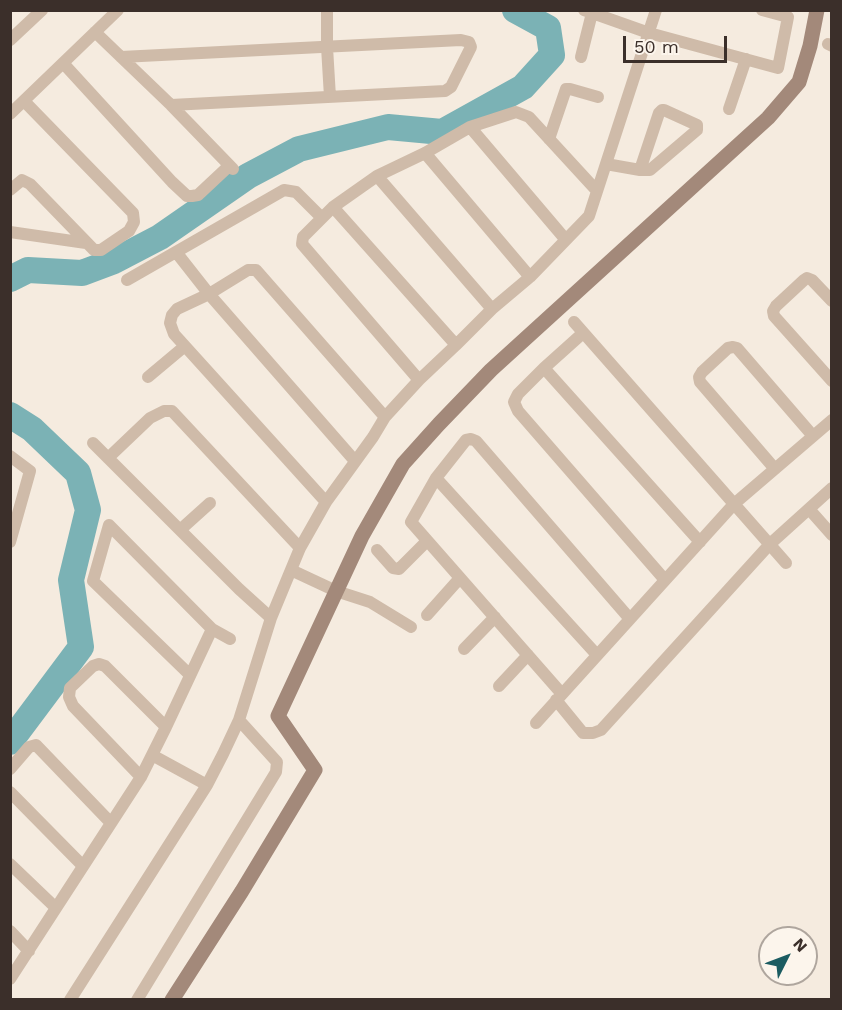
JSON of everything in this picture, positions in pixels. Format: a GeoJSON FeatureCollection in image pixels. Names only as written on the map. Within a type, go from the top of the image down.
{"type":"FeatureCollection","features":[{"type":"Feature","properties":{"kind":"street"},"geometry":{"type":"LineString","coordinates":[[10,40],[42,10]]}},
{"type":"Feature","properties":{"kind":"street"},"geometry":{"type":"LineString","coordinates":[[327,10],[330,97]]}},
{"type":"Feature","properties":{"kind":"street"},"geometry":{"type":"LineString","coordinates":[[70,999],[207,785],[239,720],[271,618],[300,548],[326,502],[386,417],[419,380],[492,309],[530,276],[589,216],[656,10]]}},
{"type":"Feature","properties":{"kind":"street"},"geometry":{"type":"LineString","coordinates":[[581,57],[588,12],[649,33],[778,68],[788,17],[762,10]]}},
{"type":"Feature","properties":{"kind":"street"},"geometry":{"type":"LineString","coordinates":[[172,999],[242,891],[315,770],[278,716],[362,536],[403,464],[491,370],[768,118],[799,82],[810,46],[817,10]]}},
{"type":"Feature","properties":{"kind":"street"},"geometry":{"type":"LineString","coordinates":[[10,114],[95,32],[111,13]]}},
{"type":"Feature","properties":{"kind":"street"},"geometry":{"type":"LineString","coordinates":[[63,63],[171,182],[187,196],[198,195],[231,167],[95,32]]}},
{"type":"Feature","properties":{"kind":"street"},"geometry":{"type":"LineString","coordinates":[[121,57],[461,40],[469,42],[471,47],[451,87],[445,91],[171,105]]}},
{"type":"Feature","properties":{"kind":"street"},"geometry":{"type":"LineString","coordinates":[[729,109],[746,59]]}},
{"type":"Feature","properties":{"kind":"street"},"geometry":{"type":"LineString","coordinates":[[549,139],[566,89],[598,97]]}},
{"type":"Feature","properties":{"kind":"street"},"geometry":{"type":"LineString","coordinates":[[10,190],[22,180],[30,184],[94,250],[101,250],[129,231],[134,222],[133,213],[24,101]]}},
{"type":"Feature","properties":{"kind":"street"},"geometry":{"type":"LineString","coordinates":[[606,164],[640,170],[650,170],[697,130],[697,125],[662,110],[640,170]]}},
{"type":"Feature","properties":{"kind":"street"},"geometry":{"type":"LineString","coordinates":[[419,380],[302,244],[303,237],[333,207],[377,176],[425,153],[470,127],[516,112],[529,117],[597,191]]}},
{"type":"Feature","properties":{"kind":"street"},"geometry":{"type":"LineString","coordinates":[[470,127],[566,240]]}},
{"type":"Feature","properties":{"kind":"street"},"geometry":{"type":"LineString","coordinates":[[425,153],[530,276]]}},
{"type":"Feature","properties":{"kind":"street"},"geometry":{"type":"LineString","coordinates":[[377,176],[492,309]]}},
{"type":"Feature","properties":{"kind":"street"},"geometry":{"type":"LineString","coordinates":[[127,280],[284,190],[297,192],[321,218]]}},
{"type":"Feature","properties":{"kind":"street"},"geometry":{"type":"LineString","coordinates":[[333,207],[456,345]]}},
{"type":"Feature","properties":{"kind":"street"},"geometry":{"type":"LineString","coordinates":[[10,232],[86,243]]}},
{"type":"Feature","properties":{"kind":"street"},"geometry":{"type":"LineString","coordinates":[[176,252],[209,294],[355,461]]}},
{"type":"Feature","properties":{"kind":"street"},"geometry":{"type":"LineString","coordinates":[[326,502],[173,332],[171,317],[177,309],[209,294],[248,270],[258,271],[386,417]]}},
{"type":"Feature","properties":{"kind":"street"},"geometry":{"type":"LineString","coordinates":[[831,298],[807,278],[773,311],[774,316],[831,381]]}},
{"type":"Feature","properties":{"kind":"street"},"geometry":{"type":"LineString","coordinates":[[574,322],[786,563]]}},
{"type":"Feature","properties":{"kind":"street"},"geometry":{"type":"LineString","coordinates":[[584,333],[544,368],[518,394],[514,402],[518,411],[665,580]]}},
{"type":"Feature","properties":{"kind":"street"},"geometry":{"type":"LineString","coordinates":[[148,377],[185,346]]}},
{"type":"Feature","properties":{"kind":"street"},"geometry":{"type":"LineString","coordinates":[[775,469],[700,382],[699,377],[702,372],[728,348],[733,346],[737,348],[813,436]]}},
{"type":"Feature","properties":{"kind":"street"},"geometry":{"type":"LineString","coordinates":[[544,368],[700,542]]}},
{"type":"Feature","properties":{"kind":"street"},"geometry":{"type":"LineString","coordinates":[[108,458],[150,418],[164,411],[172,411],[300,548]]}},
{"type":"Feature","properties":{"kind":"street"},"geometry":{"type":"LineString","coordinates":[[536,723],[734,504],[831,420]]}},
{"type":"Feature","properties":{"kind":"street"},"geometry":{"type":"LineString","coordinates":[[630,618],[476,441],[466,440],[436,478],[411,522],[528,655],[583,733],[601,730],[770,544],[831,488]]}},
{"type":"Feature","properties":{"kind":"street"},"geometry":{"type":"LineString","coordinates":[[93,443],[238,589],[271,618]]}},
{"type":"Feature","properties":{"kind":"street"},"geometry":{"type":"LineString","coordinates":[[10,456],[30,471],[10,542]]}},
{"type":"Feature","properties":{"kind":"street"},"geometry":{"type":"LineString","coordinates":[[436,478],[597,655]]}},
{"type":"Feature","properties":{"kind":"street"},"geometry":{"type":"LineString","coordinates":[[180,530],[210,503]]}},
{"type":"Feature","properties":{"kind":"street"},"geometry":{"type":"LineString","coordinates":[[809,509],[831,535]]}},
{"type":"Feature","properties":{"kind":"street"},"geometry":{"type":"LineString","coordinates":[[190,675],[93,581],[109,525],[212,629],[230,639]]}},
{"type":"Feature","properties":{"kind":"street"},"geometry":{"type":"LineString","coordinates":[[377,549],[393,568],[399,569],[427,540]]}},
{"type":"Feature","properties":{"kind":"street"},"geometry":{"type":"LineString","coordinates":[[291,570],[336,591],[369,602],[411,627]]}},
{"type":"Feature","properties":{"kind":"street"},"geometry":{"type":"LineString","coordinates":[[427,615],[460,578]]}},
{"type":"Feature","properties":{"kind":"street"},"geometry":{"type":"LineString","coordinates":[[464,649],[495,617]]}},
{"type":"Feature","properties":{"kind":"street"},"geometry":{"type":"LineString","coordinates":[[10,979],[141,777],[212,629]]}},
{"type":"Feature","properties":{"kind":"street"},"geometry":{"type":"LineString","coordinates":[[499,686],[528,655]]}},
{"type":"Feature","properties":{"kind":"street"},"geometry":{"type":"LineString","coordinates":[[141,777],[73,706],[69,697],[70,688],[93,666],[99,664],[105,666],[166,727]]}},
{"type":"Feature","properties":{"kind":"street"},"geometry":{"type":"LineString","coordinates":[[136,999],[276,772],[277,762],[239,720]]}},
{"type":"Feature","properties":{"kind":"street"},"geometry":{"type":"LineString","coordinates":[[10,769],[29,747],[36,745],[111,823]]}},
{"type":"Feature","properties":{"kind":"street"},"geometry":{"type":"LineString","coordinates":[[152,755],[207,785]]}},
{"type":"Feature","properties":{"kind":"street"},"geometry":{"type":"LineString","coordinates":[[10,792],[83,866]]}},
{"type":"Feature","properties":{"kind":"street"},"geometry":{"type":"LineString","coordinates":[[10,864],[56,908]]}},
{"type":"Feature","properties":{"kind":"street"},"geometry":{"type":"LineString","coordinates":[[10,931],[29,951]]}},
{"type":"Feature","properties":{"kind":"waterway"},"geometry":{"type":"LineString","coordinates":[[10,279],[28,270],[82,273],[114,261],[160,237],[248,176],[299,149],[388,127],[442,132],[523,87],[552,55],[548,28],[515,10]]}},
{"type":"Feature","properties":{"kind":"waterway"},"geometry":{"type":"LineString","coordinates":[[10,415],[32,429],[78,473],[88,510],[71,580],[81,647],[10,742]]}}]}
